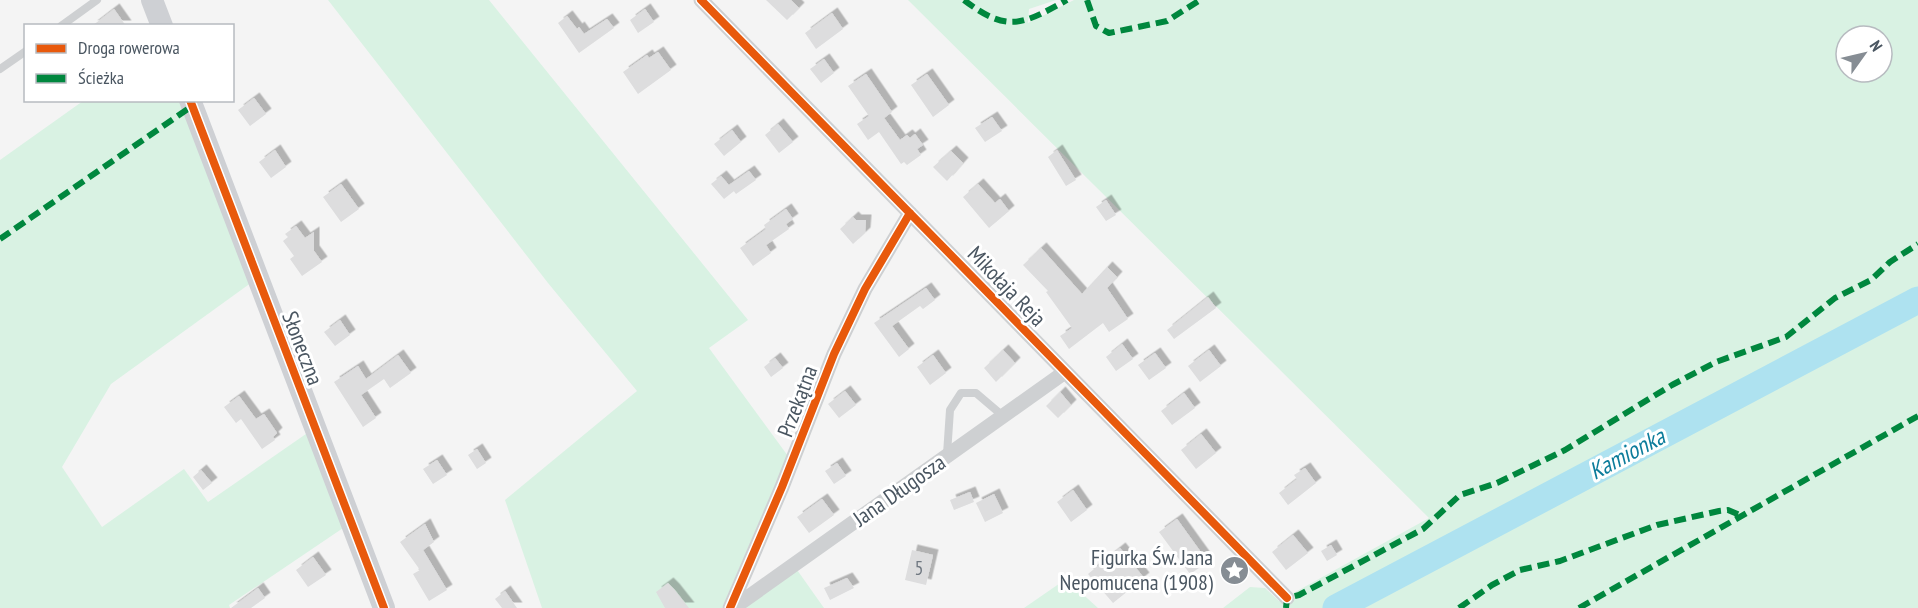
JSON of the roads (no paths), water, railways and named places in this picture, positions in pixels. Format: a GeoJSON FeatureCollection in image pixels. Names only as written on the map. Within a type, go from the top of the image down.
{"type":"FeatureCollection","features":[{"type":"Feature","properties":{"kind":"street"},"geometry":{"type":"LineString","coordinates":[[152,0],[161,24]]}},
{"type":"Feature","properties":{"kind":"street","name":"Mikołaja Reja"},"geometry":{"type":"LineString","coordinates":[[701,0],[1287,598]]}},
{"type":"Feature","properties":{"kind":"street","name":"Słoneczna"},"geometry":{"type":"LineString","coordinates":[[191,102],[384,608]]}},
{"type":"Feature","properties":{"kind":"street","name":"Przekątna"},"geometry":{"type":"LineString","coordinates":[[732,608],[834,354],[865,289],[910,213]]}},
{"type":"Feature","properties":{"kind":"street","name":"Jana Długosza"},"geometry":{"type":"LineString","coordinates":[[732,608],[1065,372]]}},
{"type":"Feature","properties":{"kind":"lane"},"geometry":{"type":"LineString","coordinates":[[64,24],[97,0]]}},
{"type":"Feature","properties":{"kind":"lane"},"geometry":{"type":"LineString","coordinates":[[0,69],[24,52]]}},
{"type":"Feature","properties":{"kind":"lane"},"geometry":{"type":"LineString","coordinates":[[947,455],[950,410],[961,393],[968,391],[976,393],[1003,416]]}},
{"type":"Feature","properties":{"kind":"waterway","name":"Kamionka"},"geometry":{"type":"LineString","coordinates":[[1336,608],[1918,300]]}},
{"type":"Feature","properties":{"kind":"place","name":"Figurka Św. Jana Nepomucena (1908)"},"geometry":{"type":"Point","coordinates":[1234,570]}}]}
